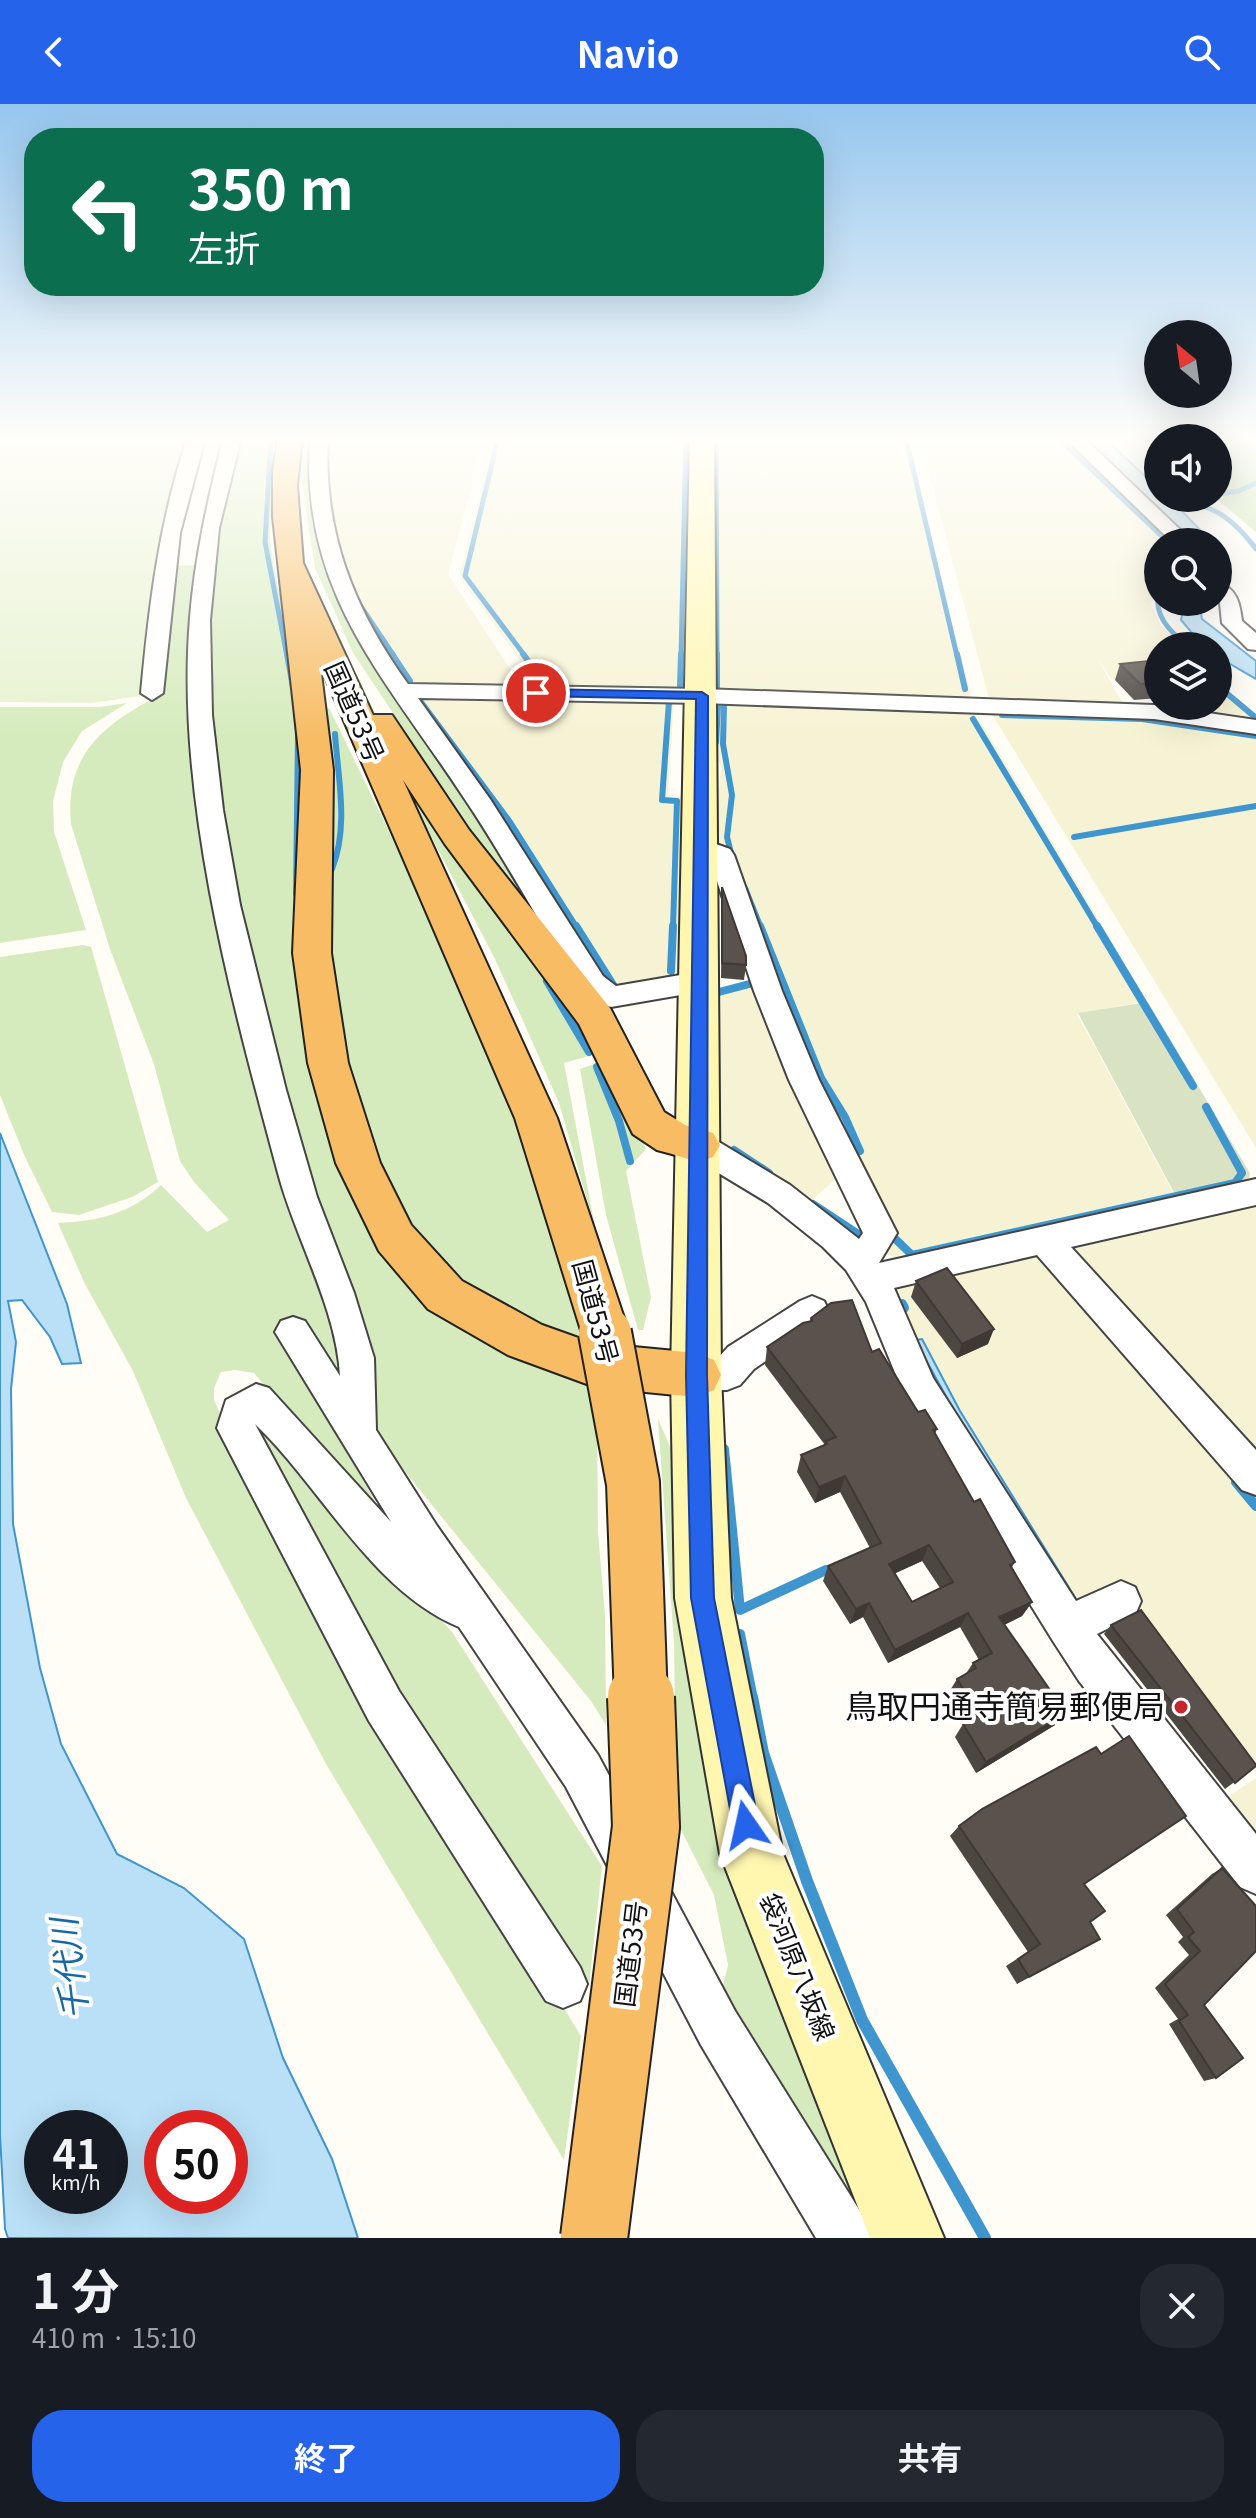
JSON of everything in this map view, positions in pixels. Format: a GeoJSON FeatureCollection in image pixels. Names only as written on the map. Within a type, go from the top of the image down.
{"type":"FeatureCollection","features":[{"type":"Feature","properties":{"kind":"highway","name":"国道53号"},"geometry":{"type":"LineString","coordinates":[[288,539],[290,563],[309,613],[536,1118],[605,1333],[633,1483],[646,1827],[594,2238]]}},
{"type":"Feature","properties":{"kind":"highway"},"geometry":{"type":"LineString","coordinates":[[290,563],[310,695],[317,770],[312,953],[328,1063],[358,1163],[395,1238],[445,1295],[525,1340],[595,1365],[696,1375]]}},
{"type":"Feature","properties":{"kind":"highway"},"geometry":{"type":"LineString","coordinates":[[309,613],[457,837],[596,1018],[648,1123],[672,1138],[698,1145]]}},
{"type":"Feature","properties":{"kind":"main road","name":"袋河原八坂線"},"geometry":{"type":"LineString","coordinates":[[702,539],[696,1375],[703,1598],[752,1854],[907,2238]]}},
{"type":"Feature","properties":{"kind":"street"},"geometry":{"type":"LineString","coordinates":[[152,693],[160,597],[169,539]]}},
{"type":"Feature","properties":{"kind":"street"},"geometry":{"type":"LineString","coordinates":[[211,539],[203,581],[201,728],[220,877],[296,1182],[340,1294],[358,1365],[357,1434]]}},
{"type":"Feature","properties":{"kind":"street"},"geometry":{"type":"LineString","coordinates":[[326,539],[345,597],[363,632],[458,770],[572,952],[602,992],[611,997],[698,982]]}},
{"type":"Feature","properties":{"kind":"street"},"geometry":{"type":"LineString","coordinates":[[1231,616],[1232,623],[1254,644]]}},
{"type":"Feature","properties":{"kind":"street"},"geometry":{"type":"LineString","coordinates":[[403,691],[702,696],[1154,712],[1256,727]]}},
{"type":"Feature","properties":{"kind":"street"},"geometry":{"type":"LineString","coordinates":[[699,846],[721,855],[768,991],[804,1080],[880,1233],[865,1269]]}},
{"type":"Feature","properties":{"kind":"street"},"geometry":{"type":"LineString","coordinates":[[698,1145],[779,1194],[835,1237],[865,1269],[918,1386],[957,1453],[1068,1626],[1094,1666],[1256,1871]]}},
{"type":"Feature","properties":{"kind":"street"},"geometry":{"type":"LineString","coordinates":[[865,1269],[1044,1240],[1256,1192]]}},
{"type":"Feature","properties":{"kind":"street"},"geometry":{"type":"LineString","coordinates":[[1044,1240],[1256,1477]]}},
{"type":"Feature","properties":{"kind":"street"},"geometry":{"type":"LineString","coordinates":[[696,1375],[727,1374],[741,1358],[812,1311]]}},
{"type":"Feature","properties":{"kind":"street"},"geometry":{"type":"LineString","coordinates":[[293,1332],[479,1621],[582,1771],[718,2028],[846,2238]]}},
{"type":"Feature","properties":{"kind":"street"},"geometry":{"type":"LineString","coordinates":[[479,1621],[402,1565],[277,1420],[256,1400],[239,1412],[236,1428],[384,1706],[563,1984]]}},
{"type":"Feature","properties":{"kind":"street"},"geometry":{"type":"LineString","coordinates":[[1068,1626],[1121,1601]]}},
{"type":"Feature","properties":{"kind":"shaded area"},"geometry":{"type":"Polygon","coordinates":[[[334,539],[457,539],[448,574],[522,687],[405,686],[354,602],[335,552],[334,539]]]}},
{"type":"Feature","properties":{"kind":"shaded area"},"geometry":{"type":"Polygon","coordinates":[[[468,539],[690,539],[688,687],[675,693],[545,690],[459,577],[468,539]]]}},
{"type":"Feature","properties":{"kind":"shaded area"},"geometry":{"type":"Polygon","coordinates":[[[711,539],[930,539],[971,694],[962,701],[716,692],[712,689],[711,539]]]}},
{"type":"Feature","properties":{"kind":"shaded area"},"geometry":{"type":"Polygon","coordinates":[[[947,539],[1144,539],[1144,616],[1156,616],[1168,632],[1144,632],[1144,676],[1111,679],[1097,657],[1124,706],[989,698],[947,539]]]}},
{"type":"Feature","properties":{"kind":"shaded area"},"geometry":{"type":"Polygon","coordinates":[[[415,696],[674,698],[668,796],[684,797],[680,968],[675,979],[612,990],[415,696]]]}},
{"type":"Feature","properties":{"kind":"shaded area"},"geometry":{"type":"Polygon","coordinates":[[[1232,700],[1256,719],[1256,723],[1232,719],[1232,700]]]}},
{"type":"Feature","properties":{"kind":"shaded area"},"geometry":{"type":"Polygon","coordinates":[[[710,701],[970,711],[976,714],[1147,1001],[1077,1014],[1177,1200],[906,1262],[886,1254],[883,1239],[722,843],[715,841],[714,811],[718,805],[721,766],[710,745],[710,701]]]}},
{"type":"Feature","properties":{"kind":"shaded area"},"geometry":{"type":"Polygon","coordinates":[[[996,711],[1144,716],[1144,720],[1179,720],[1256,733],[1256,1148],[992,714],[996,711]]]}},
{"type":"Feature","properties":{"kind":"shaded area"},"geometry":{"type":"Polygon","coordinates":[[[760,982],[844,1172],[808,1203],[716,1140],[708,995],[760,982]]]}},
{"type":"Feature","properties":{"kind":"shaded area"},"geometry":{"type":"Polygon","coordinates":[[[1256,1201],[1256,1463],[1073,1253],[1074,1240],[1256,1201]]]}},
{"type":"Feature","properties":{"kind":"shaded area"},"geometry":{"type":"Polygon","coordinates":[[[1033,1250],[1256,1492],[1256,1772],[1128,1607],[1074,1612],[929,1376],[895,1294],[899,1286],[1033,1250]]]}},
{"type":"Feature","properties":{"kind":"shaded area"},"geometry":{"type":"Polygon","coordinates":[[[1256,1778],[1256,1855],[1217,1804],[1256,1778]]]}},
{"type":"Feature","properties":{"kind":"green space"},"geometry":{"type":"Polygon","coordinates":[[[0,539],[161,539],[140,696],[92,703],[0,702],[0,539]]]}},
{"type":"Feature","properties":{"kind":"green space"},"geometry":{"type":"Polygon","coordinates":[[[216,539],[270,539],[277,584],[297,663],[333,1140],[528,1363],[585,1380],[597,1426],[606,1725],[591,1701],[385,1447],[376,1426],[309,1175],[281,1088],[230,875],[211,720],[208,634],[216,539]]]}},
{"type":"Feature","properties":{"kind":"green space"},"geometry":{"type":"Polygon","coordinates":[[[311,539],[319,539],[325,562],[545,928],[489,857],[353,653],[315,568],[311,539]]]}},
{"type":"Feature","properties":{"kind":"green space"},"geometry":{"type":"Polygon","coordinates":[[[198,565],[194,732],[347,1392],[278,1331],[402,1549],[254,1373],[235,1370],[221,1372],[214,1388],[214,1400],[272,1530],[581,2036],[564,2160],[326,1764],[186,1498],[133,1371],[85,1284],[58,1223],[113,1214],[138,1203],[161,1185],[207,1232],[229,1220],[194,1182],[180,1161],[154,1064],[110,949],[71,824],[74,778],[92,744],[106,729],[162,694],[164,639],[173,566],[198,565]]]}},
{"type":"Feature","properties":{"kind":"green space"},"geometry":{"type":"Polygon","coordinates":[[[127,703],[82,731],[63,762],[53,801],[54,832],[86,930],[0,943],[0,707],[99,707],[127,703]]]}},
{"type":"Feature","properties":{"kind":"green space"},"geometry":{"type":"Polygon","coordinates":[[[323,708],[329,708],[454,965],[500,1069],[579,1320],[580,1340],[556,1333],[455,1284],[397,1207],[353,1099],[329,980],[323,708]]]}},
{"type":"Feature","properties":{"kind":"green space"},"geometry":{"type":"Polygon","coordinates":[[[394,765],[603,1052],[564,1063],[595,1227],[559,1103],[494,957],[394,765]]]}},
{"type":"Feature","properties":{"kind":"green space"},"geometry":{"type":"Polygon","coordinates":[[[83,945],[91,947],[158,1182],[132,1197],[79,1215],[52,1212],[0,1095],[0,957],[83,945]]]}},
{"type":"Feature","properties":{"kind":"green space"},"geometry":{"type":"Polygon","coordinates":[[[1148,1002],[1250,1173],[1248,1183],[1178,1200],[1078,1013],[1148,1002]]]}},
{"type":"Feature","properties":{"kind":"green space"},"geometry":{"type":"Polygon","coordinates":[[[606,1060],[646,1149],[626,1171],[651,1297],[643,1330],[638,1330],[606,1215],[580,1069],[606,1060]]]}},
{"type":"Feature","properties":{"kind":"green space"},"geometry":{"type":"Polygon","coordinates":[[[658,1419],[671,1449],[674,1526],[710,1765],[740,1910],[870,2215],[859,2218],[719,2002],[728,1965],[714,1895],[677,1822],[674,1643],[658,1419]]]}},
{"type":"Feature","properties":{"kind":"green space"},"geometry":{"type":"Polygon","coordinates":[[[262,1426],[268,1426],[452,1632],[602,1866],[589,1986],[407,1718],[258,1431],[262,1426]]]}},
{"type":"Feature","properties":{"kind":"water"},"geometry":{"type":"Polygon","coordinates":[[[1182,616],[1201,616],[1219,632],[1191,632],[1181,620],[1182,616]]]}},
{"type":"Feature","properties":{"kind":"water"},"geometry":{"type":"Polygon","coordinates":[[[1232,642],[1256,661],[1256,679],[1232,665],[1232,642]]]}},
{"type":"Feature","properties":{"kind":"water","name":"千代川"},"geometry":{"type":"Polygon","coordinates":[[[0,1133],[67,1304],[81,1363],[62,1364],[50,1337],[22,1300],[8,1301],[16,1342],[11,1389],[13,1524],[40,1668],[61,1744],[117,1854],[184,1888],[244,1939],[283,2058],[332,2159],[358,2238],[8,2238],[0,2135],[0,1133]]]}},
{"type":"Feature","properties":{"kind":"water"},"geometry":{"type":"Polygon","coordinates":[[[922,1339],[960,1411],[1076,1599],[1070,1601],[954,1411],[915,1340],[922,1339]]]}},
{"type":"Feature","properties":{"kind":"building"},"geometry":{"type":"Polygon","coordinates":[[[1144,662],[1144,684],[1140,684],[1120,664],[1144,662]]]}},
{"type":"Feature","properties":{"kind":"building"},"geometry":{"type":"Polygon","coordinates":[[[722,887],[746,956],[746,965],[722,963],[722,887]]]}},
{"type":"Feature","properties":{"kind":"building"},"geometry":{"type":"Polygon","coordinates":[[[947,1268],[994,1329],[962,1344],[916,1281],[947,1268]]]}},
{"type":"Feature","properties":{"kind":"building"},"geometry":{"type":"Polygon","coordinates":[[[852,1300],[872,1352],[879,1349],[918,1412],[925,1410],[974,1502],[980,1499],[1015,1562],[1010,1565],[1032,1602],[999,1617],[1066,1713],[986,1762],[963,1724],[980,1715],[957,1679],[976,1668],[973,1663],[992,1653],[968,1613],[895,1650],[869,1603],[856,1609],[828,1566],[881,1543],[845,1476],[819,1487],[801,1455],[836,1437],[767,1347],[803,1323],[812,1321],[811,1318],[831,1303],[852,1300]],[[929,1545],[889,1564],[912,1602],[953,1582],[929,1545]]]}},
{"type":"Feature","properties":{"kind":"building"},"geometry":{"type":"Polygon","coordinates":[[[1141,1610],[1256,1765],[1235,1783],[1111,1625],[1141,1610]]]}},
{"type":"Feature","properties":{"kind":"building"},"geometry":{"type":"Polygon","coordinates":[[[1129,1736],[1186,1816],[1084,1884],[1105,1911],[1090,1922],[1100,1939],[1029,1977],[1018,1959],[1040,1944],[959,1826],[982,1809],[1096,1747],[1101,1754],[1129,1736]]]}},
{"type":"Feature","properties":{"kind":"building"},"geometry":{"type":"Polygon","coordinates":[[[1222,1868],[1256,1906],[1256,1951],[1204,2005],[1243,2058],[1216,2078],[1179,2021],[1188,2015],[1165,1984],[1200,1951],[1188,1937],[1194,1932],[1177,1909],[1222,1868]]]}},
{"type":"Feature","properties":{"kind":"waterway"},"geometry":{"type":"LineString","coordinates":[[265,539],[287,656]]}},
{"type":"Feature","properties":{"kind":"waterway"},"geometry":{"type":"LineString","coordinates":[[474,539],[465,576],[525,656]]}},
{"type":"Feature","properties":{"kind":"waterway"},"geometry":{"type":"LineString","coordinates":[[681,656],[684,539]]}},
{"type":"Feature","properties":{"kind":"waterway"},"geometry":{"type":"LineString","coordinates":[[716,539],[717,656]]}},
{"type":"Feature","properties":{"kind":"waterway"},"geometry":{"type":"LineString","coordinates":[[929,539],[957,656]]}},
{"type":"Feature","properties":{"kind":"waterway"},"geometry":{"type":"LineString","coordinates":[[1247,539],[1256,549]]}},
{"type":"Feature","properties":{"kind":"waterway"},"geometry":{"type":"LineString","coordinates":[[360,605],[394,656]]}},
{"type":"Feature","properties":{"kind":"waterway"},"geometry":{"type":"LineString","coordinates":[[1161,616],[1172,632]]}},
{"type":"Feature","properties":{"kind":"waterway"},"geometry":{"type":"LineString","coordinates":[[287,654],[293,687]]}},
{"type":"Feature","properties":{"kind":"waterway"},"geometry":{"type":"LineString","coordinates":[[392,654],[410,681]]}},
{"type":"Feature","properties":{"kind":"waterway"},"geometry":{"type":"LineString","coordinates":[[523,654],[548,687],[555,687]]}},
{"type":"Feature","properties":{"kind":"waterway"},"geometry":{"type":"LineString","coordinates":[[680,686],[681,654]]}},
{"type":"Feature","properties":{"kind":"waterway"},"geometry":{"type":"LineString","coordinates":[[957,654],[965,689]]}},
{"type":"Feature","properties":{"kind":"waterway"},"geometry":{"type":"LineString","coordinates":[[717,656],[717,689]]}},
{"type":"Feature","properties":{"kind":"waterway"},"geometry":{"type":"LineString","coordinates":[[418,698],[510,822],[577,928]]}},
{"type":"Feature","properties":{"kind":"waterway"},"geometry":{"type":"LineString","coordinates":[[1232,698],[1256,718]]}},
{"type":"Feature","properties":{"kind":"waterway"},"geometry":{"type":"LineString","coordinates":[[669,701],[662,800],[677,801],[673,928]]}},
{"type":"Feature","properties":{"kind":"waterway"},"geometry":{"type":"LineString","coordinates":[[716,742],[718,707]]}},
{"type":"Feature","properties":{"kind":"waterway"},"geometry":{"type":"LineString","coordinates":[[724,707],[723,744],[732,795],[727,837],[732,857]]}},
{"type":"Feature","properties":{"kind":"waterway"},"geometry":{"type":"LineString","coordinates":[[1002,715],[1142,719],[1256,736]]}},
{"type":"Feature","properties":{"kind":"waterway"},"geometry":{"type":"LineString","coordinates":[[973,719],[1098,928]]}},
{"type":"Feature","properties":{"kind":"waterway"},"geometry":{"type":"LineString","coordinates":[[332,869],[341,819],[335,734]]}},
{"type":"Feature","properties":{"kind":"waterway"},"geometry":{"type":"LineString","coordinates":[[296,894],[298,736]]}},
{"type":"Feature","properties":{"kind":"waterway"},"geometry":{"type":"LineString","coordinates":[[1074,837],[1256,806]]}},
{"type":"Feature","properties":{"kind":"waterway"},"geometry":{"type":"LineString","coordinates":[[745,888],[761,928]]}},
{"type":"Feature","properties":{"kind":"waterway"},"geometry":{"type":"LineString","coordinates":[[576,926],[613,985]]}},
{"type":"Feature","properties":{"kind":"waterway"},"geometry":{"type":"LineString","coordinates":[[671,971],[673,926]]}},
{"type":"Feature","properties":{"kind":"waterway"},"geometry":{"type":"LineString","coordinates":[[760,926],[821,1078],[845,1117],[860,1151]]}},
{"type":"Feature","properties":{"kind":"waterway"},"geometry":{"type":"LineString","coordinates":[[1097,926],[1193,1086]]}},
{"type":"Feature","properties":{"kind":"waterway"},"geometry":{"type":"LineString","coordinates":[[547,981],[589,1052]]}},
{"type":"Feature","properties":{"kind":"waterway"},"geometry":{"type":"LineString","coordinates":[[715,993],[757,982]]}},
{"type":"Feature","properties":{"kind":"waterway"},"geometry":{"type":"LineString","coordinates":[[597,1067],[619,1121],[630,1161]]}},
{"type":"Feature","properties":{"kind":"waterway"},"geometry":{"type":"LineString","coordinates":[[888,1232],[912,1255],[1235,1183],[1242,1173],[1206,1107]]}},
{"type":"Feature","properties":{"kind":"waterway"},"geometry":{"type":"LineString","coordinates":[[734,1150],[769,1173]]}},
{"type":"Feature","properties":{"kind":"waterway"},"geometry":{"type":"LineString","coordinates":[[813,1204],[863,1237]]}},
{"type":"Feature","properties":{"kind":"waterway"},"geometry":{"type":"LineString","coordinates":[[902,1304],[904,1308]]}},
{"type":"Feature","properties":{"kind":"waterway"},"geometry":{"type":"LineString","coordinates":[[724,1449],[740,1610],[826,1570]]}},
{"type":"Feature","properties":{"kind":"waterway"},"geometry":{"type":"LineString","coordinates":[[1236,1482],[1256,1506]]}},
{"type":"Feature","properties":{"kind":"waterway"},"geometry":{"type":"LineString","coordinates":[[740,1634],[753,1699]]}},
{"type":"Feature","properties":{"kind":"waterway"},"geometry":{"type":"LineString","coordinates":[[752,1697],[763,1753],[807,1881],[862,2020],[985,2238]]}},
{"type":"Feature","properties":{"kind":"place","name":"鳥取円通寺簡易郵便局"},"geometry":{"type":"Point","coordinates":[1181,1707]}},
{"type":"Feature","properties":{"kind":"route"},"geometry":{"type":"LineString","coordinates":[[536,693],[702,696],[696,1375],[703,1598],[746,1825]]}}]}
